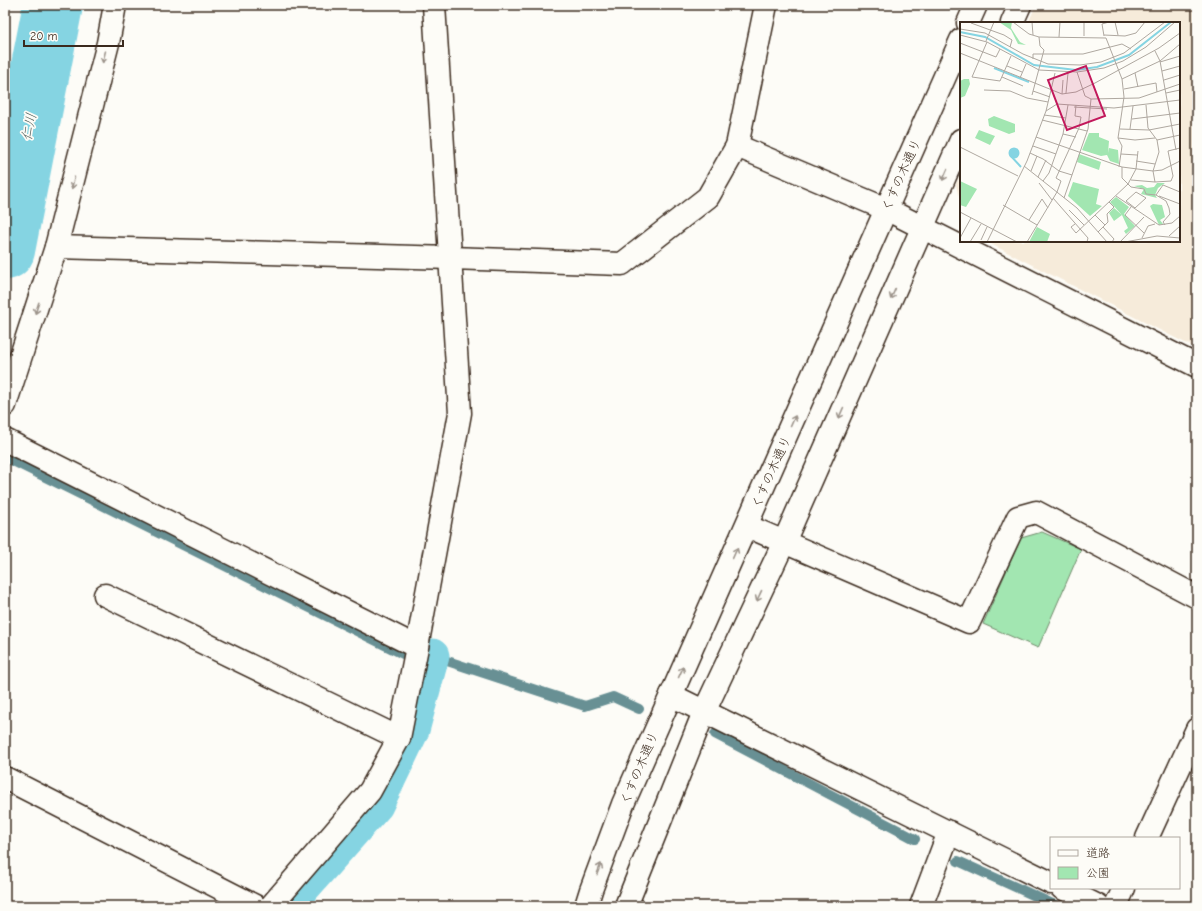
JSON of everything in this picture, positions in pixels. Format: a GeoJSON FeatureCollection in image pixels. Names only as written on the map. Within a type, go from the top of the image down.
{"type":"FeatureCollection","features":[{"type":"Feature","properties":{"kind":"street"},"geometry":{"type":"LineString","coordinates":[[5,405],[56,248],[108,43],[115,5]]}},
{"type":"Feature","properties":{"kind":"street"},"geometry":{"type":"LineString","coordinates":[[270,906],[370,791],[399,738],[460,413],[434,5]]}},
{"type":"Feature","properties":{"kind":"street"},"geometry":{"type":"LineString","coordinates":[[56,248],[622,264],[708,197],[737,146],[766,5]]}},
{"type":"Feature","properties":{"kind":"street"},"geometry":{"type":"LineString","coordinates":[[968,22],[976,5]]}},
{"type":"Feature","properties":{"kind":"street"},"geometry":{"type":"LineString","coordinates":[[1012,22],[1020,5]]}},
{"type":"Feature","properties":{"kind":"street","name":"くすの木通り"},"geometry":{"type":"LineString","coordinates":[[586,906],[623,804],[960,42]]}},
{"type":"Feature","properties":{"kind":"street"},"geometry":{"type":"LineString","coordinates":[[626,906],[704,712],[784,542],[960,142]]}},
{"type":"Feature","properties":{"kind":"street"},"geometry":{"type":"LineString","coordinates":[[737,146],[886,209],[1197,366]]}},
{"type":"Feature","properties":{"kind":"street"},"geometry":{"type":"LineString","coordinates":[[5,440],[417,647]]}},
{"type":"Feature","properties":{"kind":"street"},"geometry":{"type":"LineString","coordinates":[[747,526],[969,622],[1018,517],[1036,512],[1197,597]]}},
{"type":"Feature","properties":{"kind":"street"},"geometry":{"type":"LineString","coordinates":[[105,595],[399,738]]}},
{"type":"Feature","properties":{"kind":"street"},"geometry":{"type":"LineString","coordinates":[[671,695],[1050,882]]}},
{"type":"Feature","properties":{"kind":"street"},"geometry":{"type":"LineString","coordinates":[[1147,837],[1197,729]]}},
{"type":"Feature","properties":{"kind":"street"},"geometry":{"type":"LineString","coordinates":[[5,778],[255,906]]}},
{"type":"Feature","properties":{"kind":"street"},"geometry":{"type":"LineString","coordinates":[[921,906],[949,832]]}},
{"type":"Feature","properties":{"kind":"street"},"geometry":{"type":"LineString","coordinates":[[1064,889],[1098,906]]}},
{"type":"Feature","properties":{"kind":"street"},"geometry":{"type":"LineString","coordinates":[[1116,906],[1124,889]]}},
{"type":"Feature","properties":{"kind":"shaded area"},"geometry":{"type":"Polygon","coordinates":[[[1036,5],[1197,5],[1197,349],[987,242],[1180,242],[1180,22],[1028,22],[1036,5]]]}},
{"type":"Feature","properties":{"kind":"shaded area"},"geometry":{"type":"Polygon","coordinates":[[[960,175],[960,200],[956,185],[960,175]]]}},
{"type":"Feature","properties":{"kind":"green space"},"geometry":{"type":"Polygon","coordinates":[[[1042,532],[1081,549],[1038,648],[983,624],[1021,538],[1042,532]]]}},
{"type":"Feature","properties":{"kind":"waterway","name":"仁川"},"geometry":{"type":"LineString","coordinates":[[5,250],[53,5]]}},
{"type":"Feature","properties":{"kind":"waterway"},"geometry":{"type":"LineString","coordinates":[[11,460],[403,654]]}},
{"type":"Feature","properties":{"kind":"waterway"},"geometry":{"type":"LineString","coordinates":[[432,656],[585,706],[613,697],[639,709]]}},
{"type":"Feature","properties":{"kind":"waterway"},"geometry":{"type":"LineString","coordinates":[[298,893],[376,805],[412,730],[432,656]]}},
{"type":"Feature","properties":{"kind":"waterway"},"geometry":{"type":"LineString","coordinates":[[715,734],[915,839]]}},
{"type":"Feature","properties":{"kind":"waterway"},"geometry":{"type":"LineString","coordinates":[[958,861],[1057,906]]}}]}
